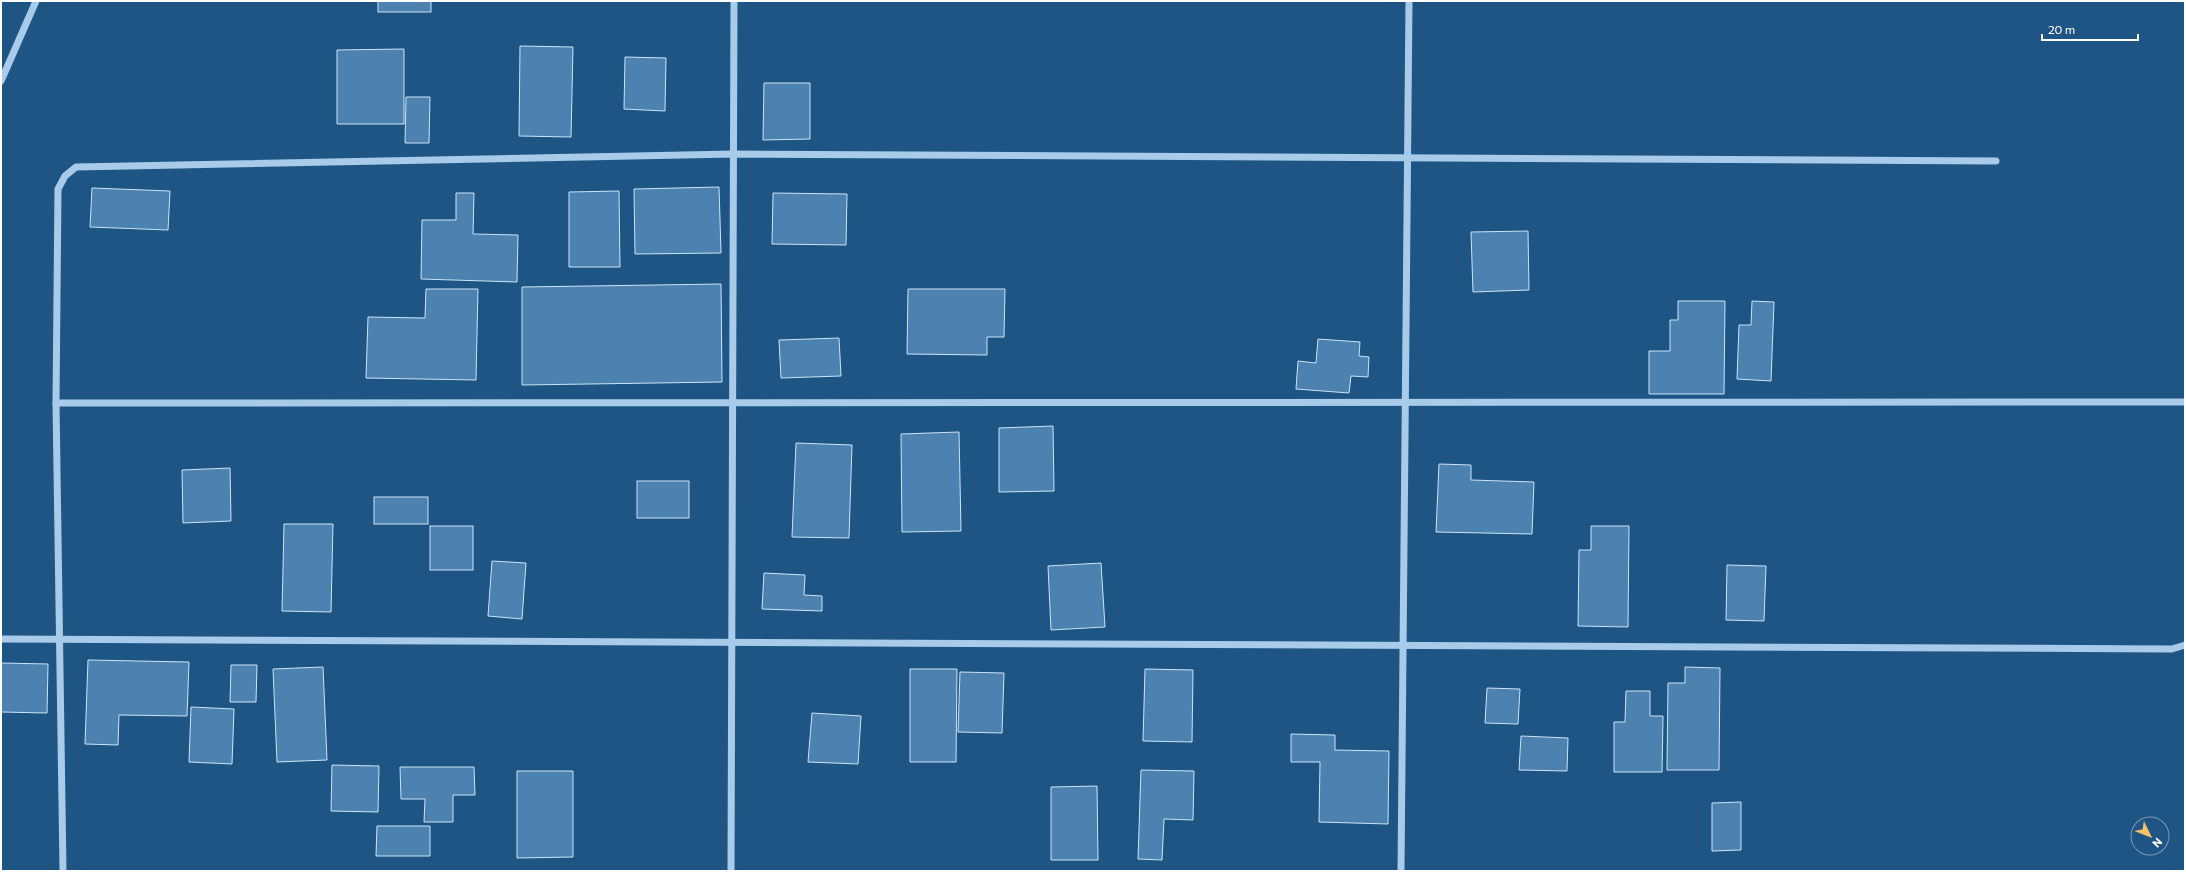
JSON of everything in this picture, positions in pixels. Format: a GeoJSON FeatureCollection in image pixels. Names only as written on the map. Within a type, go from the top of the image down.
{"type":"FeatureCollection","features":[{"type":"Feature","properties":{"kind":"street"},"geometry":{"type":"LineString","coordinates":[[1,80],[36,1]]}},
{"type":"Feature","properties":{"kind":"street"},"geometry":{"type":"LineString","coordinates":[[731,871],[734,1]]}},
{"type":"Feature","properties":{"kind":"street"},"geometry":{"type":"LineString","coordinates":[[1401,871],[1409,1]]}},
{"type":"Feature","properties":{"kind":"street"},"geometry":{"type":"LineString","coordinates":[[64,871],[56,403],[58,189],[65,176],[76,167],[733,154],[1996,161]]}},
{"type":"Feature","properties":{"kind":"street"},"geometry":{"type":"LineString","coordinates":[[56,403],[2185,402]]}},
{"type":"Feature","properties":{"kind":"street"},"geometry":{"type":"LineString","coordinates":[[1,639],[1403,647],[2172,649],[2185,645]]}},
{"type":"Feature","properties":{"kind":"building"},"geometry":{"type":"Polygon","coordinates":[[[378,1],[431,1],[431,12],[378,12],[378,1]]]}},
{"type":"Feature","properties":{"kind":"building"},"geometry":{"type":"Polygon","coordinates":[[[520,46],[573,47],[571,137],[519,136],[520,46]]]}},
{"type":"Feature","properties":{"kind":"building"},"geometry":{"type":"Polygon","coordinates":[[[404,49],[404,124],[337,124],[337,50],[404,49]]]}},
{"type":"Feature","properties":{"kind":"building"},"geometry":{"type":"Polygon","coordinates":[[[625,57],[666,58],[665,111],[624,109],[625,57]]]}},
{"type":"Feature","properties":{"kind":"building"},"geometry":{"type":"Polygon","coordinates":[[[764,83],[810,83],[810,139],[763,140],[764,83]]]}},
{"type":"Feature","properties":{"kind":"building"},"geometry":{"type":"Polygon","coordinates":[[[406,97],[430,97],[429,143],[405,143],[406,97]]]}},
{"type":"Feature","properties":{"kind":"building"},"geometry":{"type":"Polygon","coordinates":[[[719,187],[721,253],[635,254],[634,189],[719,187]]]}},
{"type":"Feature","properties":{"kind":"building"},"geometry":{"type":"Polygon","coordinates":[[[92,188],[170,191],[168,230],[90,227],[92,188]]]}},
{"type":"Feature","properties":{"kind":"building"},"geometry":{"type":"Polygon","coordinates":[[[619,191],[620,267],[569,267],[569,192],[619,191]]]}},
{"type":"Feature","properties":{"kind":"building"},"geometry":{"type":"Polygon","coordinates":[[[456,193],[474,193],[473,234],[518,235],[517,282],[421,279],[422,220],[456,220],[456,193]]]}},
{"type":"Feature","properties":{"kind":"building"},"geometry":{"type":"Polygon","coordinates":[[[773,193],[847,194],[846,245],[772,244],[773,193]]]}},
{"type":"Feature","properties":{"kind":"building"},"geometry":{"type":"Polygon","coordinates":[[[1528,231],[1529,290],[1473,292],[1471,232],[1528,231]]]}},
{"type":"Feature","properties":{"kind":"building"},"geometry":{"type":"Polygon","coordinates":[[[721,284],[722,382],[522,385],[522,287],[721,284]]]}},
{"type":"Feature","properties":{"kind":"building"},"geometry":{"type":"Polygon","coordinates":[[[426,289],[478,289],[476,380],[366,378],[368,317],[425,318],[426,289]]]}},
{"type":"Feature","properties":{"kind":"building"},"geometry":{"type":"Polygon","coordinates":[[[908,289],[1005,289],[1004,337],[987,337],[987,355],[907,354],[908,289]]]}},
{"type":"Feature","properties":{"kind":"building"},"geometry":{"type":"Polygon","coordinates":[[[1678,301],[1725,301],[1724,394],[1649,394],[1649,351],[1670,351],[1670,320],[1678,320],[1678,301]]]}},
{"type":"Feature","properties":{"kind":"building"},"geometry":{"type":"Polygon","coordinates":[[[1752,301],[1774,302],[1771,381],[1737,379],[1739,325],[1751,325],[1752,301]]]}},
{"type":"Feature","properties":{"kind":"building"},"geometry":{"type":"Polygon","coordinates":[[[839,338],[841,376],[781,378],[779,340],[839,338]]]}},
{"type":"Feature","properties":{"kind":"building"},"geometry":{"type":"Polygon","coordinates":[[[1318,339],[1360,342],[1359,356],[1369,357],[1368,377],[1351,376],[1349,393],[1296,389],[1298,361],[1316,363],[1318,339]]]}},
{"type":"Feature","properties":{"kind":"building"},"geometry":{"type":"Polygon","coordinates":[[[1053,426],[1054,491],[999,492],[999,428],[1053,426]]]}},
{"type":"Feature","properties":{"kind":"building"},"geometry":{"type":"Polygon","coordinates":[[[959,432],[961,531],[902,532],[901,434],[959,432]]]}},
{"type":"Feature","properties":{"kind":"building"},"geometry":{"type":"Polygon","coordinates":[[[796,443],[852,445],[849,538],[792,537],[796,443]]]}},
{"type":"Feature","properties":{"kind":"building"},"geometry":{"type":"Polygon","coordinates":[[[1439,464],[1471,465],[1471,480],[1534,482],[1532,534],[1436,532],[1439,464]]]}},
{"type":"Feature","properties":{"kind":"building"},"geometry":{"type":"Polygon","coordinates":[[[230,468],[231,521],[183,523],[182,470],[230,468]]]}},
{"type":"Feature","properties":{"kind":"building"},"geometry":{"type":"Polygon","coordinates":[[[637,481],[689,481],[689,518],[637,518],[637,481]]]}},
{"type":"Feature","properties":{"kind":"building"},"geometry":{"type":"Polygon","coordinates":[[[374,497],[428,497],[428,524],[374,524],[374,497]]]}},
{"type":"Feature","properties":{"kind":"building"},"geometry":{"type":"Polygon","coordinates":[[[284,524],[333,524],[331,612],[282,611],[284,524]]]}},
{"type":"Feature","properties":{"kind":"building"},"geometry":{"type":"Polygon","coordinates":[[[430,526],[473,526],[473,570],[430,570],[430,526]]]}},
{"type":"Feature","properties":{"kind":"building"},"geometry":{"type":"Polygon","coordinates":[[[1591,526],[1629,526],[1628,627],[1578,626],[1579,550],[1591,550],[1591,526]]]}},
{"type":"Feature","properties":{"kind":"building"},"geometry":{"type":"Polygon","coordinates":[[[492,561],[526,563],[522,619],[488,616],[492,561]]]}},
{"type":"Feature","properties":{"kind":"building"},"geometry":{"type":"Polygon","coordinates":[[[1101,563],[1105,627],[1051,630],[1048,566],[1101,563]]]}},
{"type":"Feature","properties":{"kind":"building"},"geometry":{"type":"Polygon","coordinates":[[[1727,565],[1766,566],[1764,621],[1726,620],[1727,565]]]}},
{"type":"Feature","properties":{"kind":"building"},"geometry":{"type":"Polygon","coordinates":[[[764,573],[805,575],[804,595],[822,596],[822,611],[762,609],[764,573]]]}},
{"type":"Feature","properties":{"kind":"building"},"geometry":{"type":"Polygon","coordinates":[[[88,660],[189,662],[187,716],[119,715],[118,745],[85,744],[88,660]]]}},
{"type":"Feature","properties":{"kind":"building"},"geometry":{"type":"Polygon","coordinates":[[[1,663],[48,664],[47,713],[1,712],[1,663]]]}},
{"type":"Feature","properties":{"kind":"building"},"geometry":{"type":"Polygon","coordinates":[[[231,665],[257,665],[256,702],[230,702],[231,665]]]}},
{"type":"Feature","properties":{"kind":"building"},"geometry":{"type":"Polygon","coordinates":[[[323,667],[327,760],[277,762],[273,669],[323,667]]]}},
{"type":"Feature","properties":{"kind":"building"},"geometry":{"type":"Polygon","coordinates":[[[1685,667],[1720,668],[1719,770],[1667,770],[1668,683],[1685,683],[1685,667]]]}},
{"type":"Feature","properties":{"kind":"building"},"geometry":{"type":"Polygon","coordinates":[[[910,669],[957,669],[956,762],[910,762],[910,669]]]}},
{"type":"Feature","properties":{"kind":"building"},"geometry":{"type":"Polygon","coordinates":[[[1145,669],[1193,670],[1192,742],[1143,741],[1145,669]]]}},
{"type":"Feature","properties":{"kind":"building"},"geometry":{"type":"Polygon","coordinates":[[[960,672],[1004,673],[1002,733],[958,732],[960,672]]]}},
{"type":"Feature","properties":{"kind":"building"},"geometry":{"type":"Polygon","coordinates":[[[1487,688],[1520,689],[1518,724],[1485,723],[1487,688]]]}},
{"type":"Feature","properties":{"kind":"building"},"geometry":{"type":"Polygon","coordinates":[[[1626,691],[1650,691],[1650,716],[1663,716],[1662,772],[1614,772],[1614,722],[1625,722],[1626,691]]]}},
{"type":"Feature","properties":{"kind":"building"},"geometry":{"type":"Polygon","coordinates":[[[191,707],[234,709],[232,764],[189,762],[191,707]]]}},
{"type":"Feature","properties":{"kind":"building"},"geometry":{"type":"Polygon","coordinates":[[[812,713],[861,716],[858,764],[808,762],[812,713]]]}},
{"type":"Feature","properties":{"kind":"building"},"geometry":{"type":"Polygon","coordinates":[[[1291,734],[1335,735],[1335,750],[1389,751],[1388,824],[1319,822],[1320,762],[1291,762],[1291,734]]]}},
{"type":"Feature","properties":{"kind":"building"},"geometry":{"type":"Polygon","coordinates":[[[1521,736],[1568,738],[1567,771],[1519,770],[1521,736]]]}},
{"type":"Feature","properties":{"kind":"building"},"geometry":{"type":"Polygon","coordinates":[[[332,765],[379,766],[378,812],[331,811],[332,765]]]}},
{"type":"Feature","properties":{"kind":"building"},"geometry":{"type":"Polygon","coordinates":[[[400,767],[474,767],[475,795],[453,795],[453,822],[424,822],[425,799],[401,799],[400,767]]]}},
{"type":"Feature","properties":{"kind":"building"},"geometry":{"type":"Polygon","coordinates":[[[1141,770],[1194,771],[1193,820],[1164,819],[1162,860],[1138,859],[1141,770]]]}},
{"type":"Feature","properties":{"kind":"building"},"geometry":{"type":"Polygon","coordinates":[[[517,771],[573,771],[573,857],[517,858],[517,771]]]}},
{"type":"Feature","properties":{"kind":"building"},"geometry":{"type":"Polygon","coordinates":[[[1097,786],[1098,860],[1051,860],[1051,787],[1097,786]]]}},
{"type":"Feature","properties":{"kind":"building"},"geometry":{"type":"Polygon","coordinates":[[[1741,802],[1741,850],[1712,851],[1712,803],[1741,802]]]}},
{"type":"Feature","properties":{"kind":"building"},"geometry":{"type":"Polygon","coordinates":[[[377,826],[430,826],[430,856],[376,856],[377,826]]]}}]}
